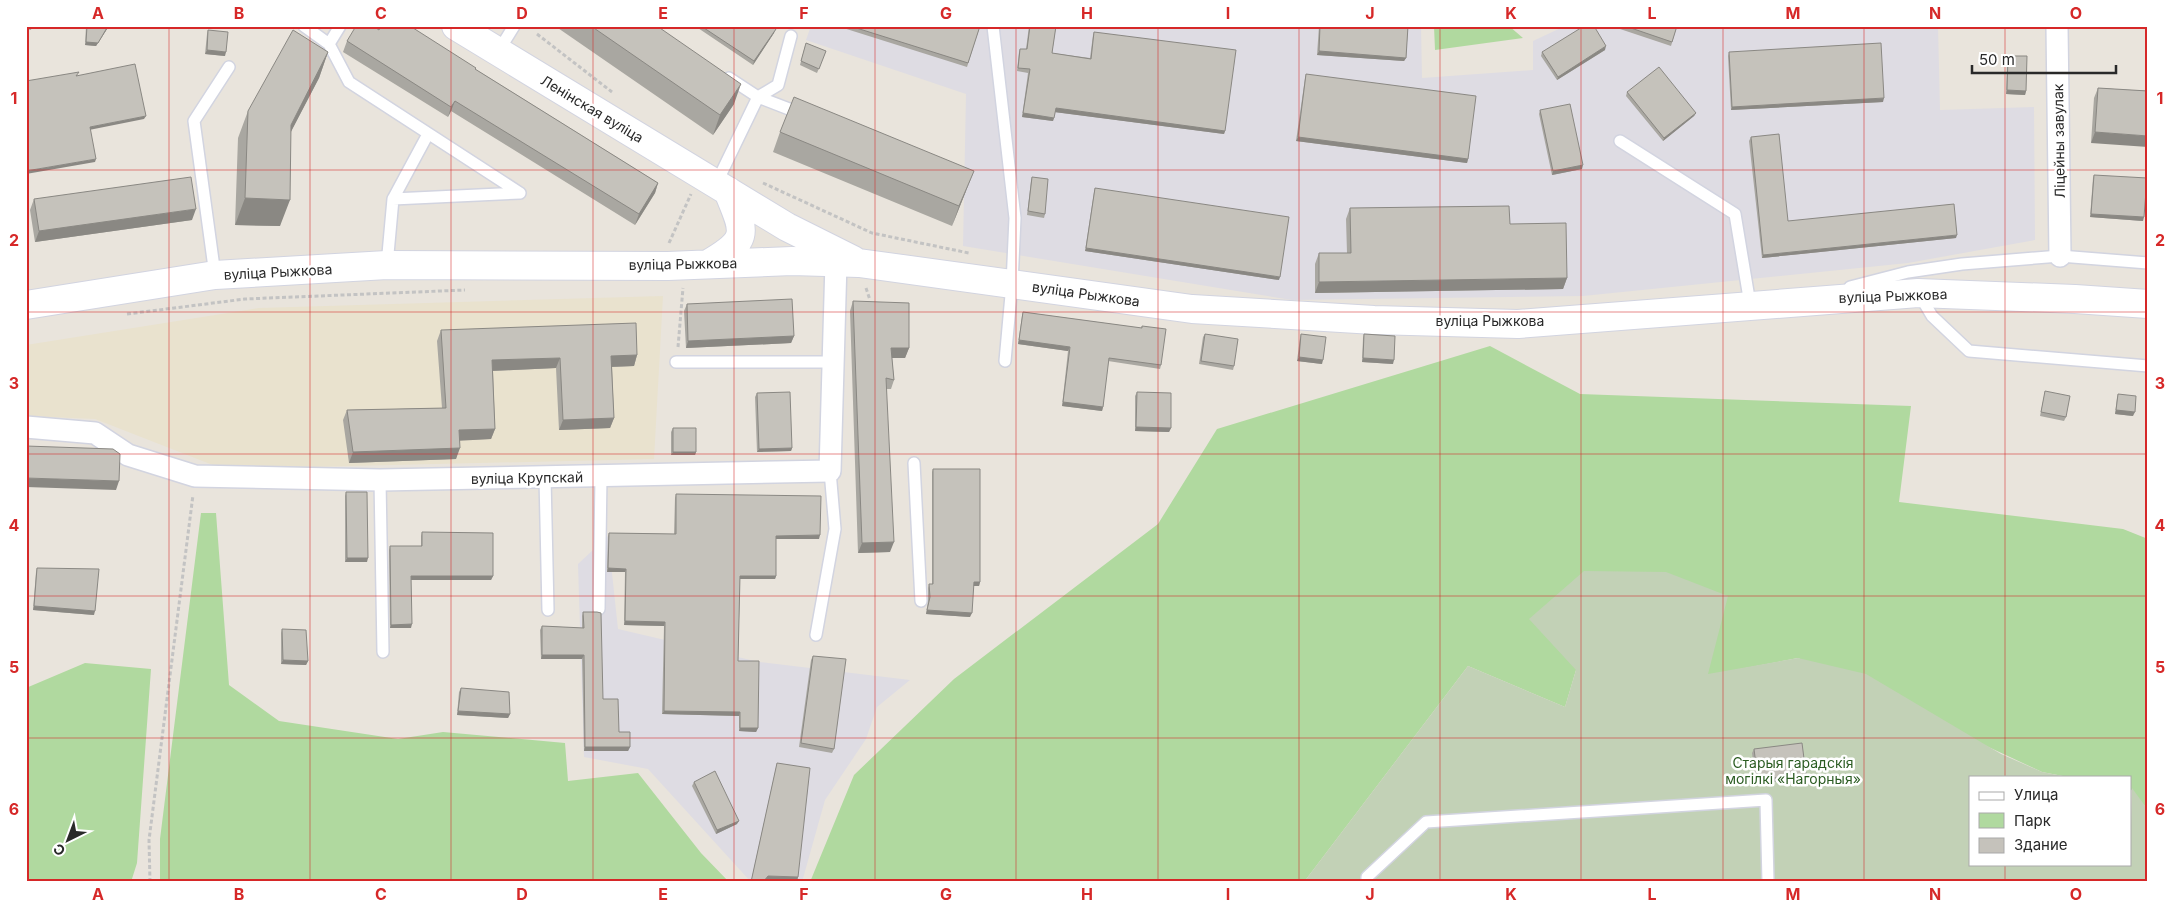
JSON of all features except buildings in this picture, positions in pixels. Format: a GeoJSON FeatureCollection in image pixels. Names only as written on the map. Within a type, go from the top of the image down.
{"type":"FeatureCollection","features":[{"type":"Feature","properties":{"kind":"main road","name":"Ленінская вуліца"},"geometry":{"type":"LineString","coordinates":[[456,26],[848,263]]}},
{"type":"Feature","properties":{"kind":"main road"},"geometry":{"type":"LineString","coordinates":[[708,264],[729,252],[738,242],[742,225],[715,183]]}},
{"type":"Feature","properties":{"kind":"main road","name":"вуліца Рыжкова"},"geometry":{"type":"LineString","coordinates":[[26,305],[215,276],[387,265],[668,266],[792,261],[848,263],[1192,309],[1374,320],[1518,324],[1804,300],[1918,293],[2075,299],[2148,304]]}},
{"type":"Feature","properties":{"kind":"street","name":"Ліцейны завулак"},"geometry":{"type":"LineString","coordinates":[[2057,26],[2060,256]]}},
{"type":"Feature","properties":{"kind":"street"},"geometry":{"type":"LineString","coordinates":[[830,471],[835,291],[848,263]]}},
{"type":"Feature","properties":{"kind":"street","name":"вуліца Крупскай"},"geometry":{"type":"LineString","coordinates":[[26,428],[95,433],[128,455],[195,476],[380,480],[830,471]]}},
{"type":"Feature","properties":{"kind":"lane"},"geometry":{"type":"LineString","coordinates":[[304,26],[329,44],[350,82],[520,193],[393,199]]}},
{"type":"Feature","properties":{"kind":"lane"},"geometry":{"type":"LineString","coordinates":[[329,44],[340,26]]}},
{"type":"Feature","properties":{"kind":"lane"},"geometry":{"type":"LineString","coordinates":[[498,52],[514,26]]}},
{"type":"Feature","properties":{"kind":"lane"},"geometry":{"type":"LineString","coordinates":[[993,26],[1015,218],[1012,284],[1005,361]]}},
{"type":"Feature","properties":{"kind":"lane"},"geometry":{"type":"LineString","coordinates":[[715,183],[758,97],[778,85],[791,36]]}},
{"type":"Feature","properties":{"kind":"lane"},"geometry":{"type":"LineString","coordinates":[[215,276],[194,121],[229,67]]}},
{"type":"Feature","properties":{"kind":"lane"},"geometry":{"type":"LineString","coordinates":[[717,70],[758,97],[814,119]]}},
{"type":"Feature","properties":{"kind":"lane"},"geometry":{"type":"LineString","coordinates":[[387,265],[393,199],[428,134]]}},
{"type":"Feature","properties":{"kind":"lane"},"geometry":{"type":"LineString","coordinates":[[1620,141],[1735,214],[1748,292],[1747,305]]}},
{"type":"Feature","properties":{"kind":"lane"},"geometry":{"type":"LineString","coordinates":[[1804,300],[1908,272],[1962,264],[2060,256],[2148,263]]}},
{"type":"Feature","properties":{"kind":"lane"},"geometry":{"type":"LineString","coordinates":[[1918,293],[1932,316],[1969,351],[2148,366]]}},
{"type":"Feature","properties":{"kind":"lane"},"geometry":{"type":"LineString","coordinates":[[676,362],[833,362]]}},
{"type":"Feature","properties":{"kind":"lane"},"geometry":{"type":"LineString","coordinates":[[914,463],[921,601]]}},
{"type":"Feature","properties":{"kind":"lane"},"geometry":{"type":"LineString","coordinates":[[816,635],[835,529],[830,471]]}},
{"type":"Feature","properties":{"kind":"lane"},"geometry":{"type":"LineString","coordinates":[[599,609],[602,477]]}},
{"type":"Feature","properties":{"kind":"lane"},"geometry":{"type":"LineString","coordinates":[[545,478],[548,610]]}},
{"type":"Feature","properties":{"kind":"lane"},"geometry":{"type":"LineString","coordinates":[[380,480],[383,652]]}},
{"type":"Feature","properties":{"kind":"lane"},"geometry":{"type":"LineString","coordinates":[[1367,882],[1367,877],[1426,822],[1766,800],[1768,882]]}},
{"type":"Feature","properties":{"kind":"path"},"geometry":{"type":"LineString","coordinates":[[537,34],[614,93]]}},
{"type":"Feature","properties":{"kind":"path"},"geometry":{"type":"LineString","coordinates":[[760,182],[872,233],[975,254]]}},
{"type":"Feature","properties":{"kind":"path"},"geometry":{"type":"LineString","coordinates":[[676,362],[683,283],[669,283],[668,245],[715,183]]}},
{"type":"Feature","properties":{"kind":"path"},"geometry":{"type":"LineString","coordinates":[[835,291],[875,287]]}},
{"type":"Feature","properties":{"kind":"path"},"geometry":{"type":"LineString","coordinates":[[121,315],[245,299],[472,290]]}},
{"type":"Feature","properties":{"kind":"path"},"geometry":{"type":"LineString","coordinates":[[150,882],[149,840],[195,476]]}},
{"type":"Feature","properties":{"kind":"shaded area"},"geometry":{"type":"Polygon","coordinates":[[[811,26],[1421,26],[1422,78],[1533,70],[1533,41],[1565,26],[1938,26],[1940,110],[2034,107],[2035,240],[1908,263],[1583,296],[1292,300],[963,246],[966,94],[806,40],[811,26]]]}},
{"type":"Feature","properties":{"kind":"shaded area"},"geometry":{"type":"Polygon","coordinates":[[[663,296],[654,459],[223,469],[95,419],[26,416],[26,345],[259,308],[663,296]]]}},
{"type":"Feature","properties":{"kind":"shaded area"},"geometry":{"type":"Polygon","coordinates":[[[608,536],[618,629],[759,662],[910,680],[877,707],[866,739],[825,800],[802,882],[751,882],[648,769],[584,757],[578,564],[608,536]]]}},
{"type":"Feature","properties":{"kind":"green space"},"geometry":{"type":"Polygon","coordinates":[[[1434,26],[1509,26],[1523,38],[1435,50],[1434,26]]]}},
{"type":"Feature","properties":{"kind":"green space"},"geometry":{"type":"Polygon","coordinates":[[[1490,346],[1580,394],[1911,406],[1899,502],[2123,529],[2148,539],[2148,810],[2132,790],[2132,776],[2063,776],[2042,772],[1798,658],[1708,675],[1576,670],[1565,707],[1468,666],[1304,882],[810,882],[854,775],[954,679],[1158,524],[1217,429],[1490,346]]]}},
{"type":"Feature","properties":{"kind":"green space"},"geometry":{"type":"Polygon","coordinates":[[[201,513],[216,513],[229,685],[279,721],[398,739],[443,732],[565,743],[568,781],[638,773],[701,853],[729,882],[160,882],[160,839],[201,513]]]}},
{"type":"Feature","properties":{"kind":"green space","name":"Старыя гарадскія могілкі «Нагорныя»"},"geometry":{"type":"Polygon","coordinates":[[[1584,571],[1666,572],[1728,596],[1708,674],[1798,658],[1866,674],[2001,754],[2042,772],[2063,776],[1969,776],[1969,866],[2132,866],[2132,788],[2148,810],[2148,882],[1304,882],[1468,666],[1565,707],[1576,670],[1529,619],[1584,571]]]}},
{"type":"Feature","properties":{"kind":"green space"},"geometry":{"type":"Polygon","coordinates":[[[85,663],[151,669],[137,863],[131,882],[26,882],[26,688],[85,663]]]}}]}
